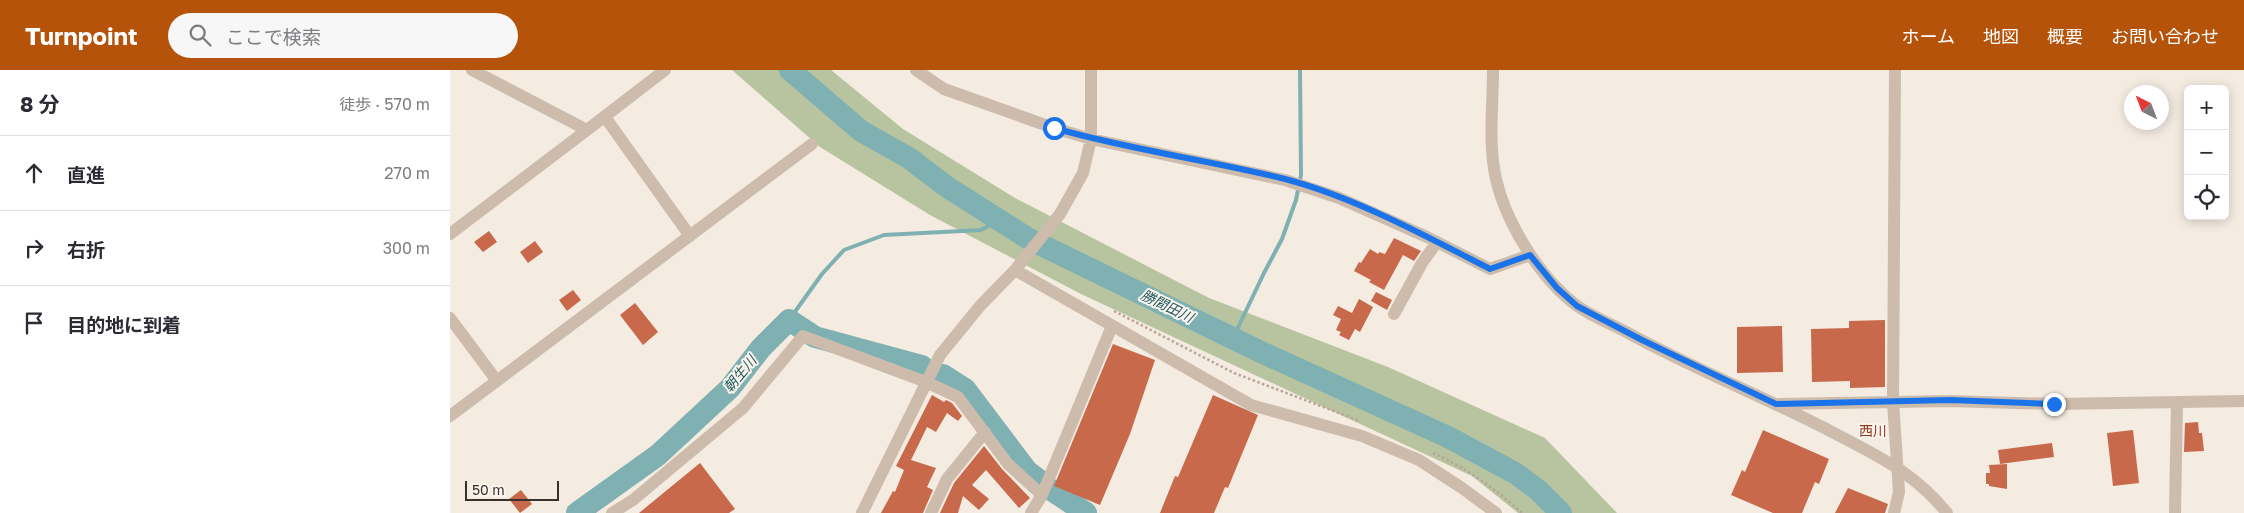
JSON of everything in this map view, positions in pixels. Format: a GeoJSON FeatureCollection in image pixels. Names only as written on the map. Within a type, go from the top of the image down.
{"type":"FeatureCollection","features":[{"type":"Feature","properties":{"kind":"street"},"geometry":{"type":"LineString","coordinates":[[472,70],[587,130]]}},
{"type":"Feature","properties":{"kind":"street"},"geometry":{"type":"LineString","coordinates":[[450,234],[665,70]]}},
{"type":"Feature","properties":{"kind":"street"},"geometry":{"type":"LineString","coordinates":[[916,70],[944,89],[1002,111],[1091,139],[1286,180],[1339,198],[1437,242],[1490,269],[1530,255]]}},
{"type":"Feature","properties":{"kind":"street"},"geometry":{"type":"LineString","coordinates":[[862,513],[940,355],[980,306],[1015,270],[1060,214],[1083,173],[1091,139],[1091,70]]}},
{"type":"Feature","properties":{"kind":"street"},"geometry":{"type":"LineString","coordinates":[[1493,70],[1492,153],[1496,181],[1510,218],[1530,255],[1557,288],[1577,306],[1899,467],[1921,485],[1947,513]]}},
{"type":"Feature","properties":{"kind":"street"},"geometry":{"type":"LineString","coordinates":[[1894,513],[1899,492],[1899,467],[1892,402],[1895,70]]}},
{"type":"Feature","properties":{"kind":"street"},"geometry":{"type":"LineString","coordinates":[[605,117],[690,236]]}},
{"type":"Feature","properties":{"kind":"street"},"geometry":{"type":"LineString","coordinates":[[450,416],[567,326],[812,144]]}},
{"type":"Feature","properties":{"kind":"street"},"geometry":{"type":"LineString","coordinates":[[1394,314],[1422,263],[1437,242]]}},
{"type":"Feature","properties":{"kind":"street"},"geometry":{"type":"LineString","coordinates":[[1015,270],[1251,405],[1362,436],[1419,460],[1496,513]]}},
{"type":"Feature","properties":{"kind":"street"},"geometry":{"type":"LineString","coordinates":[[450,318],[497,381]]}},
{"type":"Feature","properties":{"kind":"street"},"geometry":{"type":"LineString","coordinates":[[1031,513],[1042,495],[1112,326]]}},
{"type":"Feature","properties":{"kind":"street"},"geometry":{"type":"LineString","coordinates":[[612,513],[633,500],[743,408],[803,336],[926,382],[958,397],[1008,464],[1042,495]]}},
{"type":"Feature","properties":{"kind":"street"},"geometry":{"type":"LineString","coordinates":[[1776,404],[2244,401]]}},
{"type":"Feature","properties":{"kind":"street"},"geometry":{"type":"LineString","coordinates":[[2175,513],[2178,402]]}},
{"type":"Feature","properties":{"kind":"street"},"geometry":{"type":"LineString","coordinates":[[931,513],[946,479],[985,432]]}},
{"type":"Feature","properties":{"kind":"path"},"geometry":{"type":"LineString","coordinates":[[1112,310],[1234,373],[1363,422]]}},
{"type":"Feature","properties":{"kind":"path"},"geometry":{"type":"LineString","coordinates":[[1429,451],[1446,459],[1500,494],[1522,513]]}},
{"type":"Feature","properties":{"kind":"green space"},"geometry":{"type":"Polygon","coordinates":[[[732,70],[831,70],[903,129],[1015,198],[1209,298],[1388,367],[1545,438],[1617,513],[1518,513],[1472,476],[1081,294],[930,215],[820,147],[732,70]]]}},
{"type":"Feature","properties":{"kind":"building"},"geometry":{"type":"Polygon","coordinates":[[[489,231],[497,242],[483,252],[474,242],[489,231]]]}},
{"type":"Feature","properties":{"kind":"building"},"geometry":{"type":"Polygon","coordinates":[[[1394,238],[1421,251],[1414,261],[1403,255],[1384,290],[1354,271],[1370,249],[1378,254],[1379,252],[1385,254],[1394,238]]]}},
{"type":"Feature","properties":{"kind":"building"},"geometry":{"type":"Polygon","coordinates":[[[535,241],[543,252],[528,263],[520,252],[535,241]]]}},
{"type":"Feature","properties":{"kind":"building"},"geometry":{"type":"Polygon","coordinates":[[[573,290],[581,300],[567,311],[559,300],[573,290]]]}},
{"type":"Feature","properties":{"kind":"building"},"geometry":{"type":"Polygon","coordinates":[[[1376,292],[1392,300],[1387,310],[1371,301],[1376,292]]]}},
{"type":"Feature","properties":{"kind":"building"},"geometry":{"type":"Polygon","coordinates":[[[1359,299],[1373,307],[1360,332],[1355,329],[1349,340],[1339,335],[1341,332],[1336,330],[1341,319],[1333,315],[1338,306],[1352,313],[1359,299]]]}},
{"type":"Feature","properties":{"kind":"building"},"geometry":{"type":"Polygon","coordinates":[[[635,303],[658,332],[643,345],[620,315],[635,303]]]}},
{"type":"Feature","properties":{"kind":"building"},"geometry":{"type":"Polygon","coordinates":[[[1885,320],[1885,387],[1850,388],[1850,381],[1812,382],[1811,329],[1849,328],[1849,321],[1885,320]]]}},
{"type":"Feature","properties":{"kind":"building"},"geometry":{"type":"Polygon","coordinates":[[[1782,326],[1783,372],[1737,373],[1737,327],[1782,326]]]}},
{"type":"Feature","properties":{"kind":"building"},"geometry":{"type":"Polygon","coordinates":[[[1113,344],[1155,360],[1130,434],[1100,505],[1054,486],[1113,344]]]}},
{"type":"Feature","properties":{"kind":"building"},"geometry":{"type":"Polygon","coordinates":[[[932,395],[944,402],[946,400],[952,403],[962,416],[958,421],[947,413],[936,432],[927,427],[911,460],[936,468],[927,487],[933,490],[923,513],[881,513],[893,491],[895,492],[904,470],[896,466],[932,395]]]}},
{"type":"Feature","properties":{"kind":"building"},"geometry":{"type":"Polygon","coordinates":[[[1213,395],[1258,415],[1228,488],[1225,487],[1214,513],[1160,513],[1175,476],[1178,477],[1213,395]]]}},
{"type":"Feature","properties":{"kind":"building"},"geometry":{"type":"Polygon","coordinates":[[[2198,422],[2199,433],[2202,433],[2204,451],[2184,452],[2185,423],[2198,422]]]}},
{"type":"Feature","properties":{"kind":"building"},"geometry":{"type":"Polygon","coordinates":[[[1763,430],[1829,459],[1819,484],[1815,482],[1802,513],[1773,513],[1731,495],[1742,470],[1745,472],[1763,430]]]}},
{"type":"Feature","properties":{"kind":"building"},"geometry":{"type":"Polygon","coordinates":[[[2133,430],[2139,483],[2113,486],[2107,433],[2133,430]]]}},
{"type":"Feature","properties":{"kind":"building"},"geometry":{"type":"Polygon","coordinates":[[[2052,443],[2054,457],[2000,464],[1998,450],[2052,443]]]}},
{"type":"Feature","properties":{"kind":"building"},"geometry":{"type":"Polygon","coordinates":[[[984,446],[1002,469],[1030,498],[1019,508],[986,470],[972,485],[989,499],[979,510],[963,496],[958,513],[940,513],[954,483],[984,446]]]}},
{"type":"Feature","properties":{"kind":"building"},"geometry":{"type":"Polygon","coordinates":[[[700,463],[735,509],[729,513],[639,513],[700,463]]]}},
{"type":"Feature","properties":{"kind":"building"},"geometry":{"type":"Polygon","coordinates":[[[2007,464],[2007,489],[1986,484],[1986,473],[1990,473],[1989,465],[2007,464]]]}},
{"type":"Feature","properties":{"kind":"building"},"geometry":{"type":"Polygon","coordinates":[[[1848,488],[1888,504],[1885,513],[1835,513],[1848,488]]]}},
{"type":"Feature","properties":{"kind":"building"},"geometry":{"type":"Polygon","coordinates":[[[521,490],[532,504],[520,513],[509,499],[521,490]]]}},
{"type":"Feature","properties":{"kind":"waterway","name":"勝間田川"},"geometry":{"type":"LineString","coordinates":[[790,70],[861,131],[909,158],[947,187],[1029,239],[1263,353],[1448,437],[1515,473],[1538,490],[1561,513]]}},
{"type":"Feature","properties":{"kind":"waterway"},"geometry":{"type":"LineString","coordinates":[[1233,338],[1282,239],[1296,200],[1301,175],[1300,70]]}},
{"type":"Feature","properties":{"kind":"waterway"},"geometry":{"type":"LineString","coordinates":[[789,320],[822,274],[844,250],[884,235],[981,230],[1000,220]]}},
{"type":"Feature","properties":{"kind":"waterway","name":"朝生川"},"geometry":{"type":"LineString","coordinates":[[577,513],[658,455],[730,388],[761,348],[789,320],[815,337],[922,366]]}},
{"type":"Feature","properties":{"kind":"waterway","name":"朝生川"},"geometry":{"type":"LineString","coordinates":[[943,375],[965,389],[1027,471],[1043,483]]}},
{"type":"Feature","properties":{"kind":"waterway","name":"朝生川"},"geometry":{"type":"LineString","coordinates":[[1050,489],[1086,513]]}},
{"type":"Feature","properties":{"kind":"district","name":"西川"},"geometry":{"type":"Point","coordinates":[1873,431]}},
{"type":"Feature","properties":{"kind":"route"},"geometry":{"type":"LineString","coordinates":[[1054,128],[1091,139],[1286,180],[1339,198],[1428,237],[1490,269],[1530,255],[1557,288],[1577,306],[1687,363],[1776,404],[1950,400],[2054,404]]}}]}
